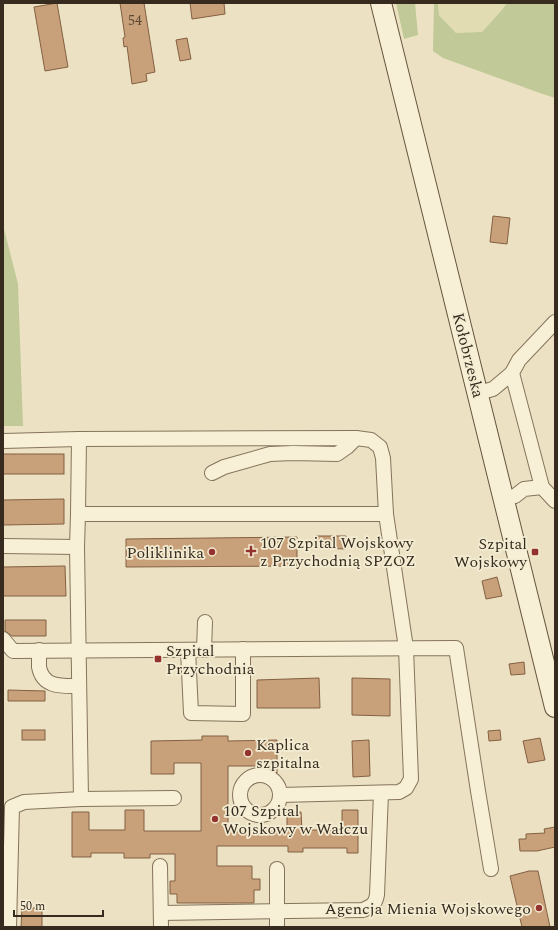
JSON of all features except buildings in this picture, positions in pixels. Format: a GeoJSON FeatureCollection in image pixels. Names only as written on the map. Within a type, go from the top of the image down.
{"type":"FeatureCollection","features":[{"type":"Feature","properties":{"kind":"main road","name":"Kołobrzeska"},"geometry":{"type":"LineString","coordinates":[[381,3],[555,707]]}},
{"type":"Feature","properties":{"kind":"street"},"geometry":{"type":"LineString","coordinates":[[478,392],[493,389],[512,373],[520,360],[555,322]]}},
{"type":"Feature","properties":{"kind":"street"},"geometry":{"type":"LineString","coordinates":[[512,373],[542,487],[555,501]]}},
{"type":"Feature","properties":{"kind":"street"},"geometry":{"type":"LineString","coordinates":[[212,473],[224,467],[270,454],[293,452],[337,454],[356,438]]}},
{"type":"Feature","properties":{"kind":"street"},"geometry":{"type":"LineString","coordinates":[[3,441],[79,439],[356,438],[371,440],[380,447],[383,458],[386,514],[406,648],[411,779],[406,788],[399,792],[280,795]]}},
{"type":"Feature","properties":{"kind":"street"},"geometry":{"type":"LineString","coordinates":[[79,439],[77,547],[81,798]]}},
{"type":"Feature","properties":{"kind":"street"},"geometry":{"type":"LineString","coordinates":[[504,499],[515,496],[524,489],[542,487]]}},
{"type":"Feature","properties":{"kind":"street"},"geometry":{"type":"LineString","coordinates":[[78,514],[386,514]]}},
{"type":"Feature","properties":{"kind":"street"},"geometry":{"type":"LineString","coordinates":[[3,546],[77,547]]}},
{"type":"Feature","properties":{"kind":"street"},"geometry":{"type":"LineString","coordinates":[[204,622],[204,650]]}},
{"type":"Feature","properties":{"kind":"street"},"geometry":{"type":"LineString","coordinates":[[3,639],[8,651],[456,648],[491,869]]}},
{"type":"Feature","properties":{"kind":"street"},"geometry":{"type":"LineString","coordinates":[[188,650],[191,713],[243,714],[243,649]]}},
{"type":"Feature","properties":{"kind":"street"},"geometry":{"type":"LineString","coordinates":[[39,650],[40,667],[43,677],[48,682],[60,686],[79,686]]}},
{"type":"Feature","properties":{"kind":"street"},"geometry":{"type":"LineString","coordinates":[[161,913],[363,910],[370,907],[376,902],[377,895],[381,793]]}},
{"type":"Feature","properties":{"kind":"street"},"geometry":{"type":"LineString","coordinates":[[9,927],[12,807],[24,802],[81,798],[174,798]]}},
{"type":"Feature","properties":{"kind":"street"},"geometry":{"type":"LineString","coordinates":[[160,866],[161,927]]}},
{"type":"Feature","properties":{"kind":"street"},"geometry":{"type":"LineString","coordinates":[[277,869],[277,927]]}},
{"type":"Feature","properties":{"kind":"shaded area"},"geometry":{"type":"Polygon","coordinates":[[[438,3],[507,3],[482,32],[456,33],[439,14],[438,3]]]}},
{"type":"Feature","properties":{"kind":"green space"},"geometry":{"type":"Polygon","coordinates":[[[396,3],[415,3],[418,35],[404,39],[396,3]]]}},
{"type":"Feature","properties":{"kind":"green space"},"geometry":{"type":"Polygon","coordinates":[[[434,3],[438,3],[439,15],[456,33],[482,32],[507,3],[555,3],[555,98],[443,58],[433,51],[434,3]]]}},
{"type":"Feature","properties":{"kind":"green space"},"geometry":{"type":"Polygon","coordinates":[[[3,225],[18,284],[23,426],[3,426],[3,225]]]}},
{"type":"Feature","properties":{"kind":"place","name":"107 Szpital Wojskowy z Przychodnią SPZOZ"},"geometry":{"type":"Point","coordinates":[251,551]}},
{"type":"Feature","properties":{"kind":"place","name":"Poliklinika"},"geometry":{"type":"Point","coordinates":[212,552]}},
{"type":"Feature","properties":{"kind":"place","name":"Szpital Wojskowy"},"geometry":{"type":"Point","coordinates":[535,552]}},
{"type":"Feature","properties":{"kind":"place","name":"Szpital Przychodnia"},"geometry":{"type":"Point","coordinates":[158,659]}},
{"type":"Feature","properties":{"kind":"place","name":"Kaplica szpitalna"},"geometry":{"type":"Point","coordinates":[248,753]}},
{"type":"Feature","properties":{"kind":"place","name":"107 Szpital Wojskowy w Wałczu"},"geometry":{"type":"Point","coordinates":[215,819]}},
{"type":"Feature","properties":{"kind":"place","name":"Agencja Mienia Wojskowego"},"geometry":{"type":"Point","coordinates":[539,908]}}]}
